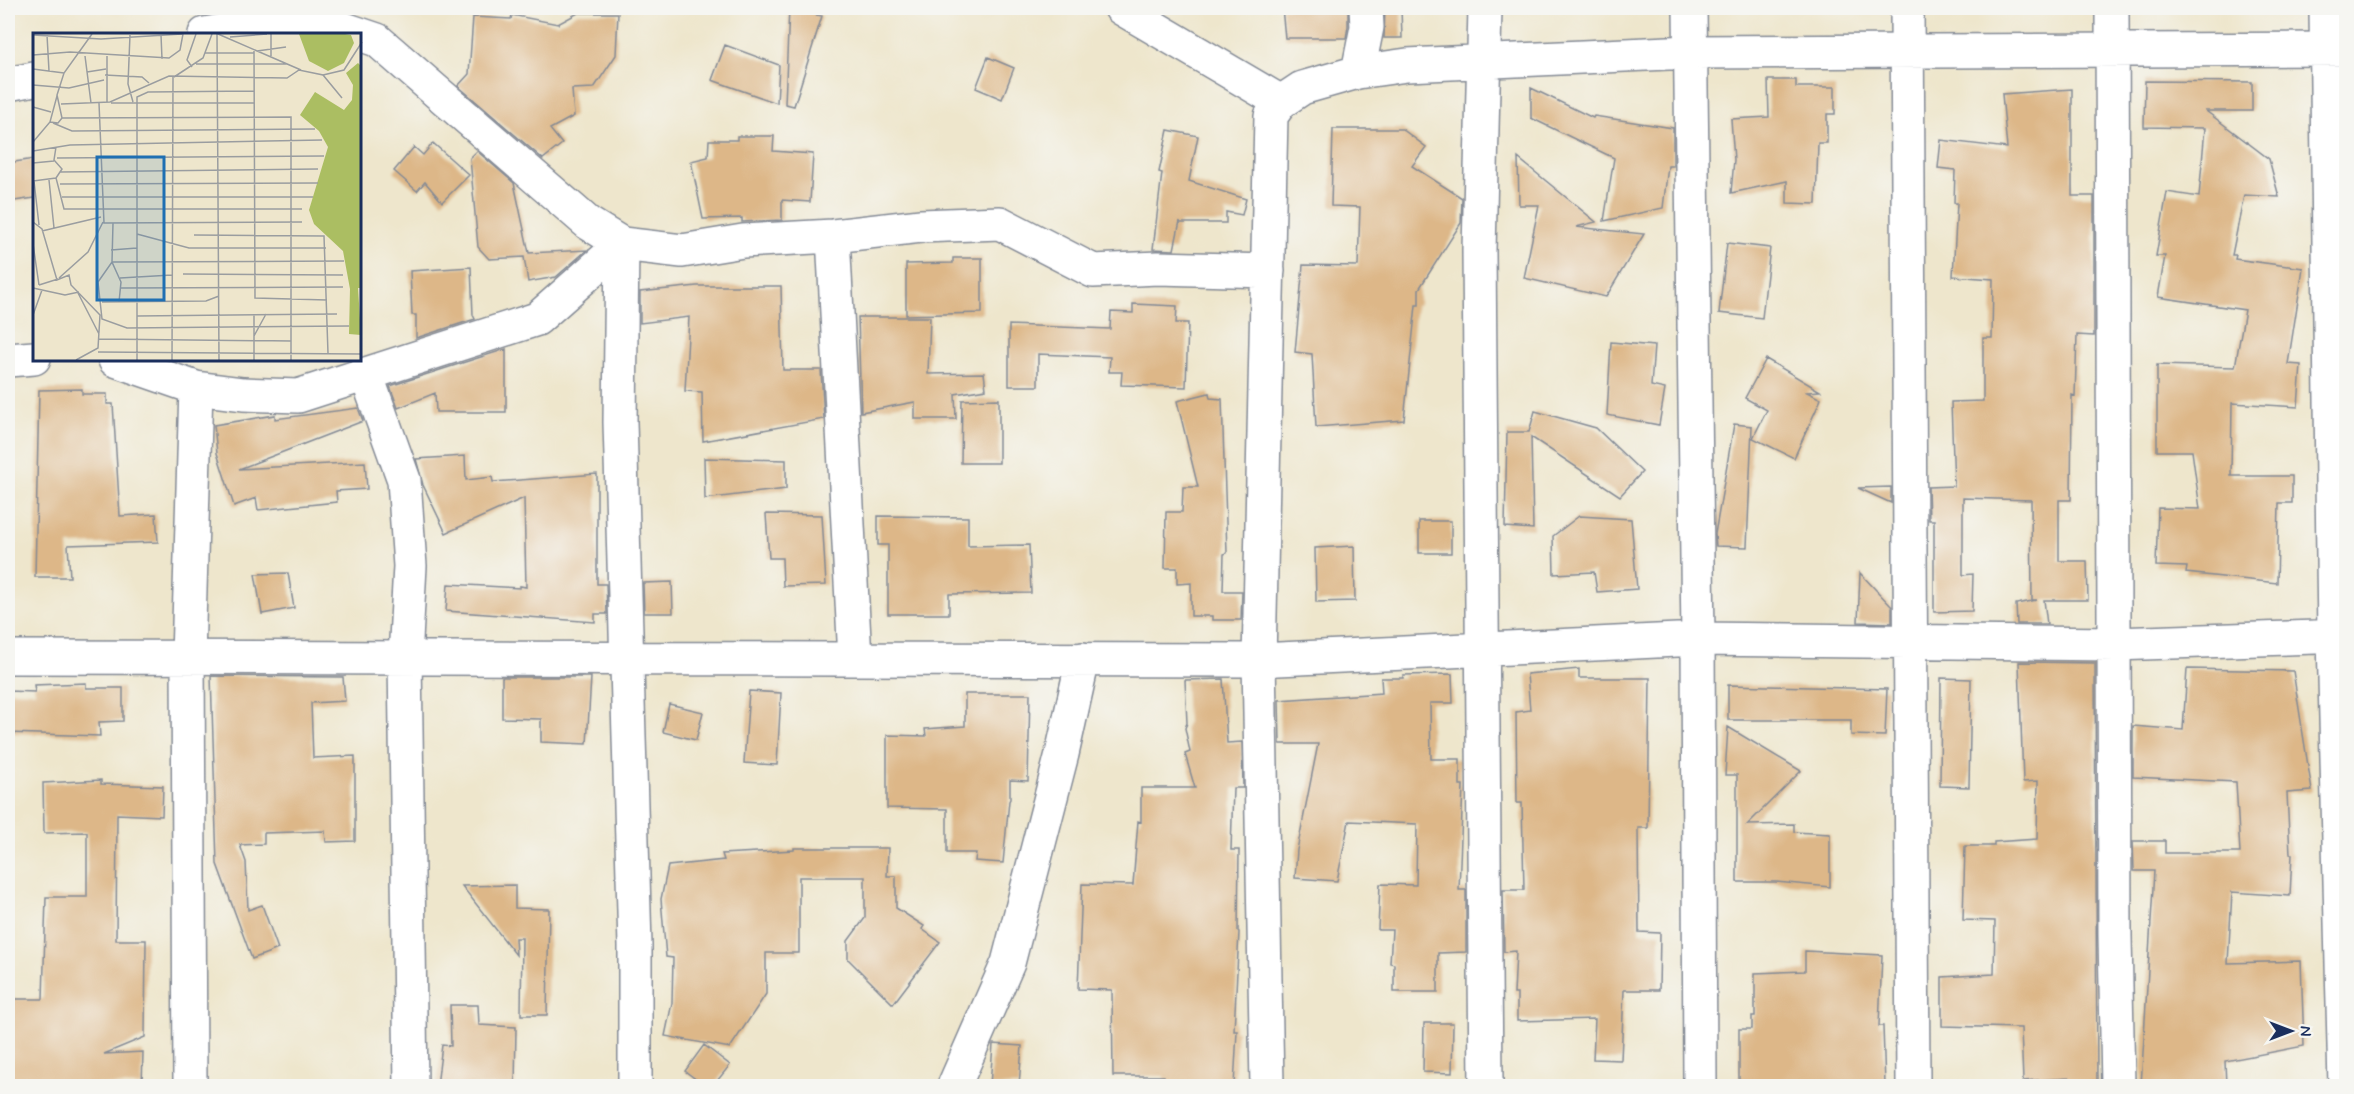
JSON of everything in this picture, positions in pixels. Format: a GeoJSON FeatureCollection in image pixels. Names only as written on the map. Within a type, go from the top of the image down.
{"type":"FeatureCollection","features":[{"type":"Feature","properties":{"kind":"street"},"geometry":{"type":"LineString","coordinates":[[1121,8],[1281,102]]}},
{"type":"Feature","properties":{"kind":"street"},"geometry":{"type":"LineString","coordinates":[[1358,72],[1367,27],[1366,8]]}},
{"type":"Feature","properties":{"kind":"street"},"geometry":{"type":"LineString","coordinates":[[1485,8],[1479,250],[1486,1086]]}},
{"type":"Feature","properties":{"kind":"street"},"geometry":{"type":"LineString","coordinates":[[1690,8],[1698,639],[1700,1086]]}},
{"type":"Feature","properties":{"kind":"street"},"geometry":{"type":"LineString","coordinates":[[1907,8],[1912,1086]]}},
{"type":"Feature","properties":{"kind":"street"},"geometry":{"type":"LineString","coordinates":[[2112,8],[2115,936],[2118,1086]]}},
{"type":"Feature","properties":{"kind":"street"},"geometry":{"type":"LineString","coordinates":[[2326,8],[2336,49],[2345,1086]]}},
{"type":"Feature","properties":{"kind":"street"},"geometry":{"type":"LineString","coordinates":[[211,33],[306,16],[356,33]]}},
{"type":"Feature","properties":{"kind":"street"},"geometry":{"type":"LineString","coordinates":[[362,35],[377,40],[588,223],[622,244],[682,251],[743,241],[833,236],[921,226],[1000,223],[1093,272],[1158,268],[1268,271]]}},
{"type":"Feature","properties":{"kind":"street"},"geometry":{"type":"LineString","coordinates":[[1267,1086],[1260,660],[1271,116],[1281,102],[1302,88],[1358,72],[1407,65],[1690,52],[1907,52],[2113,48],[2336,49]]}},
{"type":"Feature","properties":{"kind":"street"},"geometry":{"type":"LineString","coordinates":[[8,84],[33,79]]}},
{"type":"Feature","properties":{"kind":"street"},"geometry":{"type":"LineString","coordinates":[[833,236],[855,659]]}},
{"type":"Feature","properties":{"kind":"street"},"geometry":{"type":"LineString","coordinates":[[121,362],[196,388],[243,394],[298,396],[537,319],[622,244]]}},
{"type":"Feature","properties":{"kind":"street"},"geometry":{"type":"LineString","coordinates":[[622,244],[620,422],[635,946],[635,1086]]}},
{"type":"Feature","properties":{"kind":"street"},"geometry":{"type":"LineString","coordinates":[[8,360],[33,358]]}},
{"type":"Feature","properties":{"kind":"street"},"geometry":{"type":"LineString","coordinates":[[366,374],[404,480],[410,566],[405,658],[411,1086]]}},
{"type":"Feature","properties":{"kind":"street"},"geometry":{"type":"LineString","coordinates":[[190,1086],[188,657],[196,388]]}},
{"type":"Feature","properties":{"kind":"street"},"geometry":{"type":"LineString","coordinates":[[8,657],[1260,660],[1698,639],[2115,644],[2340,636]]}},
{"type":"Feature","properties":{"kind":"street"},"geometry":{"type":"LineString","coordinates":[[954,1086],[1008,963],[1062,754],[1083,659]]}},
{"type":"Feature","properties":{"kind":"building"},"geometry":{"type":"Polygon","coordinates":[[[789,8],[817,9],[816,15],[822,16],[794,106],[785,104],[789,8]]]}},
{"type":"Feature","properties":{"kind":"building"},"geometry":{"type":"Polygon","coordinates":[[[1282,8],[1348,8],[1346,38],[1285,38],[1282,8]]]}},
{"type":"Feature","properties":{"kind":"building"},"geometry":{"type":"Polygon","coordinates":[[[1385,8],[1401,8],[1402,38],[1384,38],[1385,8]]]}},
{"type":"Feature","properties":{"kind":"building"},"geometry":{"type":"Polygon","coordinates":[[[578,13],[618,13],[616,55],[594,88],[572,89],[574,116],[550,129],[562,144],[543,159],[458,86],[469,74],[473,17],[511,19],[512,15],[558,24],[578,13]]]}},
{"type":"Feature","properties":{"kind":"building"},"geometry":{"type":"Polygon","coordinates":[[[725,45],[779,65],[777,103],[712,80],[725,45]]]}},
{"type":"Feature","properties":{"kind":"building"},"geometry":{"type":"Polygon","coordinates":[[[988,57],[1014,68],[1002,99],[976,88],[988,57]]]}},
{"type":"Feature","properties":{"kind":"building"},"geometry":{"type":"Polygon","coordinates":[[[1768,80],[1796,80],[1796,87],[1835,87],[1835,114],[1827,114],[1827,143],[1818,143],[1816,204],[1787,203],[1787,181],[1731,193],[1734,160],[1731,119],[1769,117],[1768,80]]]}},
{"type":"Feature","properties":{"kind":"building"},"geometry":{"type":"Polygon","coordinates":[[[2145,81],[2252,82],[2252,111],[2206,111],[2269,159],[2279,197],[2244,195],[2232,255],[2236,255],[2235,259],[2303,268],[2288,364],[2301,365],[2298,407],[2232,403],[2231,476],[2292,476],[2292,503],[2279,503],[2277,583],[2186,573],[2187,567],[2156,566],[2158,508],[2200,509],[2192,451],[2157,451],[2157,365],[2235,367],[2245,310],[2158,297],[2165,256],[2156,256],[2167,192],[2199,197],[2205,128],[2144,127],[2145,81]]]}},
{"type":"Feature","properties":{"kind":"building"},"geometry":{"type":"Polygon","coordinates":[[[1531,88],[1593,118],[1594,116],[1673,128],[1673,166],[1668,166],[1663,208],[1604,221],[1614,158],[1531,118],[1531,88]]]}},
{"type":"Feature","properties":{"kind":"building"},"geometry":{"type":"Polygon","coordinates":[[[2072,89],[2072,196],[2094,196],[2094,336],[2077,335],[2075,396],[2072,395],[2071,500],[2059,500],[2059,561],[2087,561],[2088,600],[2044,600],[2047,624],[2017,624],[2016,604],[2037,600],[2032,600],[2031,500],[1963,498],[1963,575],[1973,574],[1972,611],[1934,612],[1934,520],[1929,520],[1928,487],[1954,486],[1951,402],[1983,401],[1983,338],[1992,338],[1993,279],[1953,276],[1957,203],[1954,203],[1955,170],[1938,168],[1941,140],[2007,148],[2002,94],[2072,89]]]}},
{"type":"Feature","properties":{"kind":"building"},"geometry":{"type":"Polygon","coordinates":[[[1333,129],[1402,129],[1426,147],[1412,166],[1462,198],[1461,223],[1419,289],[1419,305],[1416,305],[1404,420],[1316,427],[1312,354],[1295,352],[1303,265],[1358,266],[1360,207],[1331,206],[1333,129]]]}},
{"type":"Feature","properties":{"kind":"building"},"geometry":{"type":"Polygon","coordinates":[[[1168,130],[1198,136],[1189,181],[1246,199],[1242,215],[1226,212],[1226,223],[1180,223],[1180,221],[1174,250],[1153,249],[1162,173],[1159,172],[1168,130]]]}},
{"type":"Feature","properties":{"kind":"building"},"geometry":{"type":"Polygon","coordinates":[[[737,136],[774,136],[773,151],[813,154],[810,202],[782,200],[782,220],[742,222],[742,218],[703,219],[691,161],[708,157],[709,140],[737,140],[737,136]]]}},
{"type":"Feature","properties":{"kind":"building"},"geometry":{"type":"Polygon","coordinates":[[[433,143],[469,175],[442,202],[425,182],[417,191],[394,171],[414,147],[423,155],[433,143]]]}},
{"type":"Feature","properties":{"kind":"building"},"geometry":{"type":"Polygon","coordinates":[[[477,151],[514,183],[529,253],[587,250],[556,277],[528,282],[524,257],[489,259],[478,247],[470,158],[477,151]]]}},
{"type":"Feature","properties":{"kind":"building"},"geometry":{"type":"Polygon","coordinates":[[[1518,158],[1596,222],[1576,227],[1644,234],[1606,297],[1524,278],[1539,205],[1519,205],[1518,158]]]}},
{"type":"Feature","properties":{"kind":"building"},"geometry":{"type":"Polygon","coordinates":[[[33,159],[33,198],[8,202],[8,163],[33,159]]]}},
{"type":"Feature","properties":{"kind":"building"},"geometry":{"type":"Polygon","coordinates":[[[1727,243],[1770,248],[1762,318],[1719,313],[1727,243]]]}},
{"type":"Feature","properties":{"kind":"building"},"geometry":{"type":"Polygon","coordinates":[[[953,258],[982,258],[982,313],[906,315],[906,264],[953,263],[953,258]]]}},
{"type":"Feature","properties":{"kind":"building"},"geometry":{"type":"Polygon","coordinates":[[[471,267],[475,319],[416,338],[416,315],[412,315],[410,271],[471,267]]]}},
{"type":"Feature","properties":{"kind":"building"},"geometry":{"type":"Polygon","coordinates":[[[697,286],[781,286],[783,370],[821,370],[824,419],[703,441],[702,392],[685,391],[689,317],[640,323],[640,292],[697,286]]]}},
{"type":"Feature","properties":{"kind":"building"},"geometry":{"type":"Polygon","coordinates":[[[1133,304],[1177,306],[1176,323],[1188,323],[1186,387],[1121,385],[1122,372],[1109,372],[1110,357],[1038,354],[1038,386],[1009,386],[1009,325],[1110,329],[1111,312],[1133,313],[1133,304]]]}},
{"type":"Feature","properties":{"kind":"building"},"geometry":{"type":"Polygon","coordinates":[[[858,317],[930,317],[928,374],[984,373],[986,389],[955,394],[956,419],[915,419],[915,402],[861,412],[858,317]]]}},
{"type":"Feature","properties":{"kind":"building"},"geometry":{"type":"Polygon","coordinates":[[[1611,342],[1654,346],[1651,386],[1665,389],[1659,425],[1607,415],[1611,342]]]}},
{"type":"Feature","properties":{"kind":"building"},"geometry":{"type":"Polygon","coordinates":[[[506,349],[506,412],[436,412],[435,393],[398,408],[390,386],[506,349]]]}},
{"type":"Feature","properties":{"kind":"building"},"geometry":{"type":"Polygon","coordinates":[[[1766,359],[1820,391],[1807,392],[1821,399],[1794,458],[1753,438],[1767,410],[1745,398],[1766,359]]]}},
{"type":"Feature","properties":{"kind":"building"},"geometry":{"type":"Polygon","coordinates":[[[82,389],[82,394],[107,394],[107,404],[113,404],[120,516],[156,514],[158,542],[68,545],[70,577],[35,577],[39,390],[82,389]]]}},
{"type":"Feature","properties":{"kind":"building"},"geometry":{"type":"Polygon","coordinates":[[[1209,393],[1210,398],[1222,399],[1227,553],[1224,554],[1223,591],[1242,591],[1241,620],[1212,620],[1212,616],[1191,616],[1191,583],[1177,584],[1177,568],[1165,568],[1166,512],[1182,512],[1183,487],[1198,487],[1177,401],[1209,393]]]}},
{"type":"Feature","properties":{"kind":"building"},"geometry":{"type":"Polygon","coordinates":[[[999,399],[999,463],[961,463],[962,400],[999,399]]]}},
{"type":"Feature","properties":{"kind":"building"},"geometry":{"type":"Polygon","coordinates":[[[358,408],[363,421],[239,469],[365,462],[367,489],[336,491],[337,502],[258,510],[256,498],[234,506],[217,453],[214,425],[275,415],[275,419],[358,408]]]}},
{"type":"Feature","properties":{"kind":"building"},"geometry":{"type":"Polygon","coordinates":[[[1535,411],[1596,428],[1642,472],[1620,496],[1531,437],[1533,529],[1505,527],[1507,432],[1529,432],[1535,411]]]}},
{"type":"Feature","properties":{"kind":"building"},"geometry":{"type":"Polygon","coordinates":[[[1734,424],[1752,426],[1747,547],[1716,546],[1715,534],[1734,424]]]}},
{"type":"Feature","properties":{"kind":"building"},"geometry":{"type":"Polygon","coordinates":[[[465,456],[466,480],[492,477],[493,482],[597,474],[597,584],[606,584],[607,614],[595,614],[595,622],[446,611],[448,584],[526,587],[524,498],[446,533],[423,485],[416,459],[465,456]]]}},
{"type":"Feature","properties":{"kind":"building"},"geometry":{"type":"Polygon","coordinates":[[[704,458],[786,460],[786,489],[705,499],[704,458]]]}},
{"type":"Feature","properties":{"kind":"building"},"geometry":{"type":"Polygon","coordinates":[[[1891,487],[1891,503],[1858,488],[1891,487]]]}},
{"type":"Feature","properties":{"kind":"building"},"geometry":{"type":"Polygon","coordinates":[[[766,514],[822,515],[826,585],[783,586],[782,558],[769,558],[766,514]]]}},
{"type":"Feature","properties":{"kind":"building"},"geometry":{"type":"Polygon","coordinates":[[[878,516],[968,517],[968,546],[1029,545],[1031,593],[949,594],[949,614],[888,614],[888,545],[878,545],[878,516]]]}},
{"type":"Feature","properties":{"kind":"building"},"geometry":{"type":"Polygon","coordinates":[[[1579,516],[1631,519],[1637,589],[1597,592],[1594,572],[1554,574],[1553,536],[1579,516]]]}},
{"type":"Feature","properties":{"kind":"building"},"geometry":{"type":"Polygon","coordinates":[[[1419,521],[1451,521],[1451,553],[1419,553],[1419,521]]]}},
{"type":"Feature","properties":{"kind":"building"},"geometry":{"type":"Polygon","coordinates":[[[1354,546],[1355,601],[1316,602],[1315,548],[1354,546]]]}},
{"type":"Feature","properties":{"kind":"building"},"geometry":{"type":"Polygon","coordinates":[[[288,573],[294,608],[262,614],[255,574],[288,573]]]}},
{"type":"Feature","properties":{"kind":"building"},"geometry":{"type":"Polygon","coordinates":[[[1860,573],[1892,607],[1892,623],[1858,622],[1860,573]]]}},
{"type":"Feature","properties":{"kind":"building"},"geometry":{"type":"Polygon","coordinates":[[[672,582],[673,613],[644,613],[643,583],[672,582]]]}},
{"type":"Feature","properties":{"kind":"building"},"geometry":{"type":"Polygon","coordinates":[[[2019,662],[2095,663],[2097,1086],[2070,1086],[2070,1078],[2023,1081],[2021,1028],[1942,1026],[1942,977],[1994,974],[1995,921],[1963,920],[1965,846],[1994,846],[1994,842],[2037,839],[2038,781],[2023,782],[2019,662]]]}},
{"type":"Feature","properties":{"kind":"building"},"geometry":{"type":"Polygon","coordinates":[[[1579,669],[1579,678],[1650,678],[1648,828],[1638,828],[1639,932],[1660,933],[1659,990],[1624,990],[1621,1060],[1593,1059],[1595,1019],[1517,1021],[1517,994],[1514,994],[1516,951],[1504,952],[1503,890],[1524,890],[1522,803],[1517,803],[1516,712],[1530,710],[1527,674],[1579,669]]]}},
{"type":"Feature","properties":{"kind":"building"},"geometry":{"type":"Polygon","coordinates":[[[2187,669],[2293,671],[2312,791],[2287,793],[2290,854],[2292,854],[2290,896],[2232,892],[2228,963],[2301,961],[2304,1046],[2225,1061],[2226,1086],[2141,1086],[2154,871],[2134,871],[2133,841],[2165,841],[2165,853],[2240,853],[2236,782],[2133,777],[2133,726],[2183,730],[2187,669]]]}},
{"type":"Feature","properties":{"kind":"building"},"geometry":{"type":"Polygon","coordinates":[[[1452,674],[1453,703],[1430,703],[1431,759],[1460,759],[1460,785],[1463,785],[1459,890],[1466,890],[1466,952],[1438,953],[1438,992],[1394,992],[1394,964],[1390,963],[1392,930],[1378,930],[1380,884],[1416,885],[1417,824],[1349,821],[1337,881],[1295,878],[1297,850],[1318,744],[1280,744],[1279,700],[1382,693],[1381,678],[1452,674]]]}},
{"type":"Feature","properties":{"kind":"building"},"geometry":{"type":"Polygon","coordinates":[[[211,676],[343,677],[345,701],[311,703],[313,758],[355,756],[355,841],[326,842],[325,831],[264,833],[264,844],[240,845],[246,862],[248,910],[262,905],[278,949],[252,959],[217,864],[211,676]]]}},
{"type":"Feature","properties":{"kind":"building"},"geometry":{"type":"Polygon","coordinates":[[[502,677],[591,677],[587,744],[541,742],[541,719],[502,718],[502,677]]]}},
{"type":"Feature","properties":{"kind":"building"},"geometry":{"type":"Polygon","coordinates":[[[1941,678],[1971,679],[1969,787],[1940,786],[1941,678]]]}},
{"type":"Feature","properties":{"kind":"building"},"geometry":{"type":"Polygon","coordinates":[[[1223,679],[1227,743],[1242,742],[1243,788],[1233,788],[1231,850],[1239,850],[1239,932],[1234,1031],[1237,1031],[1234,1086],[1164,1086],[1164,1076],[1113,1076],[1112,990],[1078,989],[1082,884],[1133,885],[1138,821],[1141,822],[1141,788],[1195,788],[1185,754],[1190,752],[1185,728],[1187,723],[1185,680],[1223,679]]]}},
{"type":"Feature","properties":{"kind":"building"},"geometry":{"type":"Polygon","coordinates":[[[86,683],[86,688],[123,688],[123,721],[99,722],[100,736],[8,733],[8,691],[35,692],[34,685],[86,683]]]}},
{"type":"Feature","properties":{"kind":"building"},"geometry":{"type":"Polygon","coordinates":[[[1728,685],[1887,689],[1885,736],[1851,735],[1851,720],[1728,720],[1728,685]]]}},
{"type":"Feature","properties":{"kind":"building"},"geometry":{"type":"Polygon","coordinates":[[[749,691],[781,693],[777,765],[744,763],[749,691]]]}},
{"type":"Feature","properties":{"kind":"building"},"geometry":{"type":"Polygon","coordinates":[[[965,694],[1030,694],[1028,781],[1010,780],[1003,863],[975,861],[976,853],[947,853],[947,809],[887,808],[887,735],[926,736],[925,729],[965,726],[965,694]]]}},
{"type":"Feature","properties":{"kind":"building"},"geometry":{"type":"Polygon","coordinates":[[[669,704],[703,712],[696,740],[663,732],[669,704]]]}},
{"type":"Feature","properties":{"kind":"building"},"geometry":{"type":"Polygon","coordinates":[[[1728,727],[1801,771],[1747,825],[1794,824],[1794,832],[1830,834],[1830,887],[1776,882],[1737,882],[1737,775],[1725,775],[1728,727]]]}},
{"type":"Feature","properties":{"kind":"building"},"geometry":{"type":"Polygon","coordinates":[[[101,780],[101,784],[163,786],[162,816],[117,814],[116,940],[146,940],[145,1037],[104,1054],[143,1052],[142,1086],[8,1082],[8,999],[43,999],[46,897],[87,897],[87,832],[44,833],[43,783],[101,780]]]}},
{"type":"Feature","properties":{"kind":"building"},"geometry":{"type":"Polygon","coordinates":[[[794,848],[888,848],[887,876],[896,876],[896,908],[924,926],[922,929],[940,942],[893,1004],[848,959],[848,941],[865,918],[865,877],[799,877],[799,953],[766,953],[766,994],[730,1048],[665,1036],[672,1003],[673,958],[666,957],[661,899],[668,866],[724,860],[722,854],[794,850],[794,848]]]}},
{"type":"Feature","properties":{"kind":"building"},"geometry":{"type":"Polygon","coordinates":[[[515,885],[515,908],[549,909],[547,1015],[521,1015],[522,938],[515,938],[516,955],[462,886],[515,885]]]}},
{"type":"Feature","properties":{"kind":"building"},"geometry":{"type":"Polygon","coordinates":[[[1805,951],[1882,955],[1879,1026],[1883,1026],[1885,1086],[1739,1086],[1739,1029],[1752,1029],[1752,1016],[1755,1016],[1755,973],[1805,971],[1805,951]]]}},
{"type":"Feature","properties":{"kind":"building"},"geometry":{"type":"Polygon","coordinates":[[[450,1005],[478,1005],[479,1025],[516,1027],[515,1086],[437,1086],[442,1045],[451,1046],[450,1005]]]}},
{"type":"Feature","properties":{"kind":"building"},"geometry":{"type":"Polygon","coordinates":[[[1424,1023],[1453,1023],[1452,1073],[1423,1072],[1424,1023]]]}},
{"type":"Feature","properties":{"kind":"building"},"geometry":{"type":"Polygon","coordinates":[[[993,1044],[1022,1046],[1019,1086],[990,1086],[993,1044]]]}},
{"type":"Feature","properties":{"kind":"building"},"geometry":{"type":"Polygon","coordinates":[[[704,1045],[730,1065],[713,1086],[705,1086],[685,1071],[704,1045]]]}}]}
